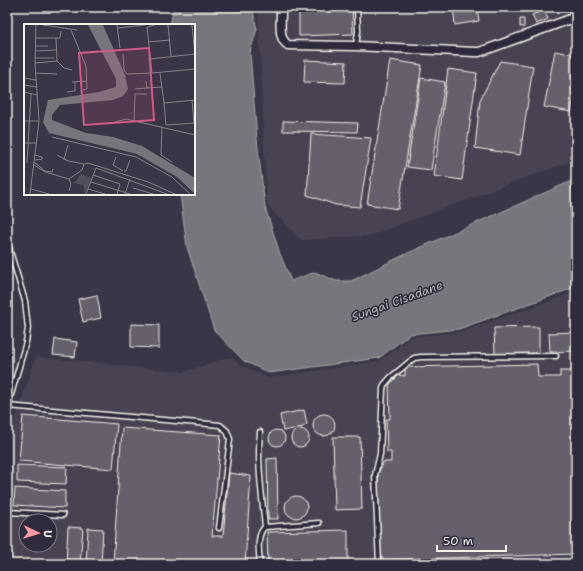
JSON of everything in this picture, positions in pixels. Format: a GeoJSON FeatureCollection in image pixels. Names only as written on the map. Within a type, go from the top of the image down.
{"type":"FeatureCollection","features":[{"type":"Feature","properties":{"kind":"street"},"geometry":{"type":"LineString","coordinates":[[281,13],[282,38],[288,45],[356,46],[479,52],[576,16]]}},
{"type":"Feature","properties":{"kind":"lane"},"geometry":{"type":"LineString","coordinates":[[356,46],[358,31],[357,7]]}},
{"type":"Feature","properties":{"kind":"lane"},"geometry":{"type":"LineString","coordinates":[[7,241],[25,301],[28,328],[26,342],[7,407],[220,425],[227,431],[230,439],[219,528]]}},
{"type":"Feature","properties":{"kind":"lane"},"geometry":{"type":"LineString","coordinates":[[379,564],[375,475],[380,454],[384,385],[414,358],[556,356]]}},
{"type":"Feature","properties":{"kind":"lane"},"geometry":{"type":"LineString","coordinates":[[260,432],[260,462],[265,527]]}},
{"type":"Feature","properties":{"kind":"lane"},"geometry":{"type":"LineString","coordinates":[[7,512],[63,515]]}},
{"type":"Feature","properties":{"kind":"lane"},"geometry":{"type":"LineString","coordinates":[[260,564],[259,540],[261,530],[265,527],[319,524]]}},
{"type":"Feature","properties":{"kind":"shaded area"},"geometry":{"type":"Polygon","coordinates":[[[258,7],[576,7],[576,159],[369,236],[301,240],[267,205],[258,7]]]}},
{"type":"Feature","properties":{"kind":"shaded area"},"geometry":{"type":"Polygon","coordinates":[[[576,292],[576,564],[7,564],[7,444],[36,357],[184,372],[230,357],[242,366],[268,378],[380,361],[412,337],[461,332],[576,292]]]}},
{"type":"Feature","properties":{"kind":"water","name":"Sungai Cisadane"},"geometry":{"type":"Polygon","coordinates":[[[174,7],[252,7],[257,29],[250,52],[257,140],[265,207],[280,254],[291,281],[315,272],[336,281],[351,281],[408,253],[576,179],[576,287],[459,329],[410,334],[379,358],[269,373],[244,361],[214,330],[187,247],[180,195],[195,195],[195,24],[170,24],[174,7]]]}},
{"type":"Feature","properties":{"kind":"building"},"geometry":{"type":"Polygon","coordinates":[[[299,7],[352,7],[353,34],[299,36],[299,7]]]}},
{"type":"Feature","properties":{"kind":"building"},"geometry":{"type":"Polygon","coordinates":[[[453,7],[477,7],[479,21],[455,25],[453,7]]]}},
{"type":"Feature","properties":{"kind":"building"},"geometry":{"type":"Polygon","coordinates":[[[504,7],[504,8],[483,8],[504,7]]]}},
{"type":"Feature","properties":{"kind":"building"},"geometry":{"type":"Polygon","coordinates":[[[544,10],[548,19],[536,24],[532,15],[544,10]]]}},
{"type":"Feature","properties":{"kind":"building"},"geometry":{"type":"Polygon","coordinates":[[[520,19],[524,19],[524,27],[520,27],[520,19]]]}},
{"type":"Feature","properties":{"kind":"building"},"geometry":{"type":"Polygon","coordinates":[[[555,51],[576,55],[576,87],[571,112],[544,107],[555,51]]]}},
{"type":"Feature","properties":{"kind":"building"},"geometry":{"type":"Polygon","coordinates":[[[305,60],[346,62],[345,83],[304,82],[305,60]]]}},
{"type":"Feature","properties":{"kind":"building"},"geometry":{"type":"Polygon","coordinates":[[[390,60],[422,65],[398,209],[367,204],[390,60]]]}},
{"type":"Feature","properties":{"kind":"building"},"geometry":{"type":"Polygon","coordinates":[[[500,61],[533,66],[520,155],[475,148],[480,100],[500,61]]]}},
{"type":"Feature","properties":{"kind":"building"},"geometry":{"type":"Polygon","coordinates":[[[448,69],[477,73],[462,180],[434,176],[448,69]]]}},
{"type":"Feature","properties":{"kind":"building"},"geometry":{"type":"Polygon","coordinates":[[[421,78],[445,82],[431,170],[407,167],[421,78]]]}},
{"type":"Feature","properties":{"kind":"building"},"geometry":{"type":"Polygon","coordinates":[[[283,121],[358,123],[357,132],[283,131],[283,121]]]}},
{"type":"Feature","properties":{"kind":"building"},"geometry":{"type":"Polygon","coordinates":[[[311,134],[371,138],[360,207],[336,205],[307,195],[311,134]]]}},
{"type":"Feature","properties":{"kind":"building"},"geometry":{"type":"Polygon","coordinates":[[[97,295],[101,318],[83,322],[78,299],[97,295]]]}},
{"type":"Feature","properties":{"kind":"building"},"geometry":{"type":"Polygon","coordinates":[[[131,324],[159,325],[159,348],[131,347],[131,324]]]}},
{"type":"Feature","properties":{"kind":"building"},"geometry":{"type":"Polygon","coordinates":[[[539,327],[539,353],[495,354],[494,328],[539,327]]]}},
{"type":"Feature","properties":{"kind":"building"},"geometry":{"type":"Polygon","coordinates":[[[576,332],[576,351],[550,352],[549,333],[576,332]]]}},
{"type":"Feature","properties":{"kind":"building"},"geometry":{"type":"Polygon","coordinates":[[[55,339],[77,342],[75,357],[53,355],[55,339]]]}},
{"type":"Feature","properties":{"kind":"building"},"geometry":{"type":"Polygon","coordinates":[[[537,364],[538,377],[560,377],[560,371],[576,371],[576,554],[380,560],[378,474],[383,462],[391,462],[391,452],[387,452],[386,419],[390,419],[389,385],[399,375],[405,376],[405,367],[537,364]]]}},
{"type":"Feature","properties":{"kind":"building"},"geometry":{"type":"Polygon","coordinates":[[[304,410],[307,424],[303,427],[283,431],[280,415],[304,410]]]}},
{"type":"Feature","properties":{"kind":"building"},"geometry":{"type":"Polygon","coordinates":[[[324,414],[332,417],[335,425],[332,433],[324,436],[316,433],[313,425],[316,417],[324,414]]]}},
{"type":"Feature","properties":{"kind":"building"},"geometry":{"type":"Polygon","coordinates":[[[23,416],[117,424],[113,469],[19,461],[23,416]]]}},
{"type":"Feature","properties":{"kind":"building"},"geometry":{"type":"Polygon","coordinates":[[[122,428],[221,435],[212,536],[223,536],[229,473],[251,476],[245,564],[222,564],[222,562],[210,561],[210,564],[113,564],[122,428]]]}},
{"type":"Feature","properties":{"kind":"building"},"geometry":{"type":"Polygon","coordinates":[[[300,429],[306,432],[309,438],[306,444],[300,447],[294,444],[291,438],[294,432],[300,429]]]}},
{"type":"Feature","properties":{"kind":"building"},"geometry":{"type":"Polygon","coordinates":[[[277,430],[283,432],[285,438],[283,444],[277,446],[271,444],[269,438],[271,432],[277,430]]]}},
{"type":"Feature","properties":{"kind":"building"},"geometry":{"type":"Polygon","coordinates":[[[333,437],[360,437],[362,509],[335,510],[333,437]]]}},
{"type":"Feature","properties":{"kind":"building"},"geometry":{"type":"Polygon","coordinates":[[[277,458],[278,519],[268,519],[267,459],[277,458]]]}},
{"type":"Feature","properties":{"kind":"building"},"geometry":{"type":"Polygon","coordinates":[[[17,465],[67,467],[66,484],[17,482],[17,465]]]}},
{"type":"Feature","properties":{"kind":"building"},"geometry":{"type":"Polygon","coordinates":[[[15,488],[65,491],[65,508],[14,505],[15,488]]]}},
{"type":"Feature","properties":{"kind":"building"},"geometry":{"type":"Polygon","coordinates":[[[296,496],[304,499],[307,507],[304,515],[296,518],[288,515],[285,507],[288,499],[296,496]]]}},
{"type":"Feature","properties":{"kind":"building"},"geometry":{"type":"Polygon","coordinates":[[[68,527],[83,528],[80,564],[66,564],[68,527]]]}},
{"type":"Feature","properties":{"kind":"building"},"geometry":{"type":"Polygon","coordinates":[[[88,528],[103,529],[101,564],[86,564],[88,528]]]}},
{"type":"Feature","properties":{"kind":"building"},"geometry":{"type":"Polygon","coordinates":[[[348,530],[348,564],[268,564],[267,532],[348,530]]]}}]}
